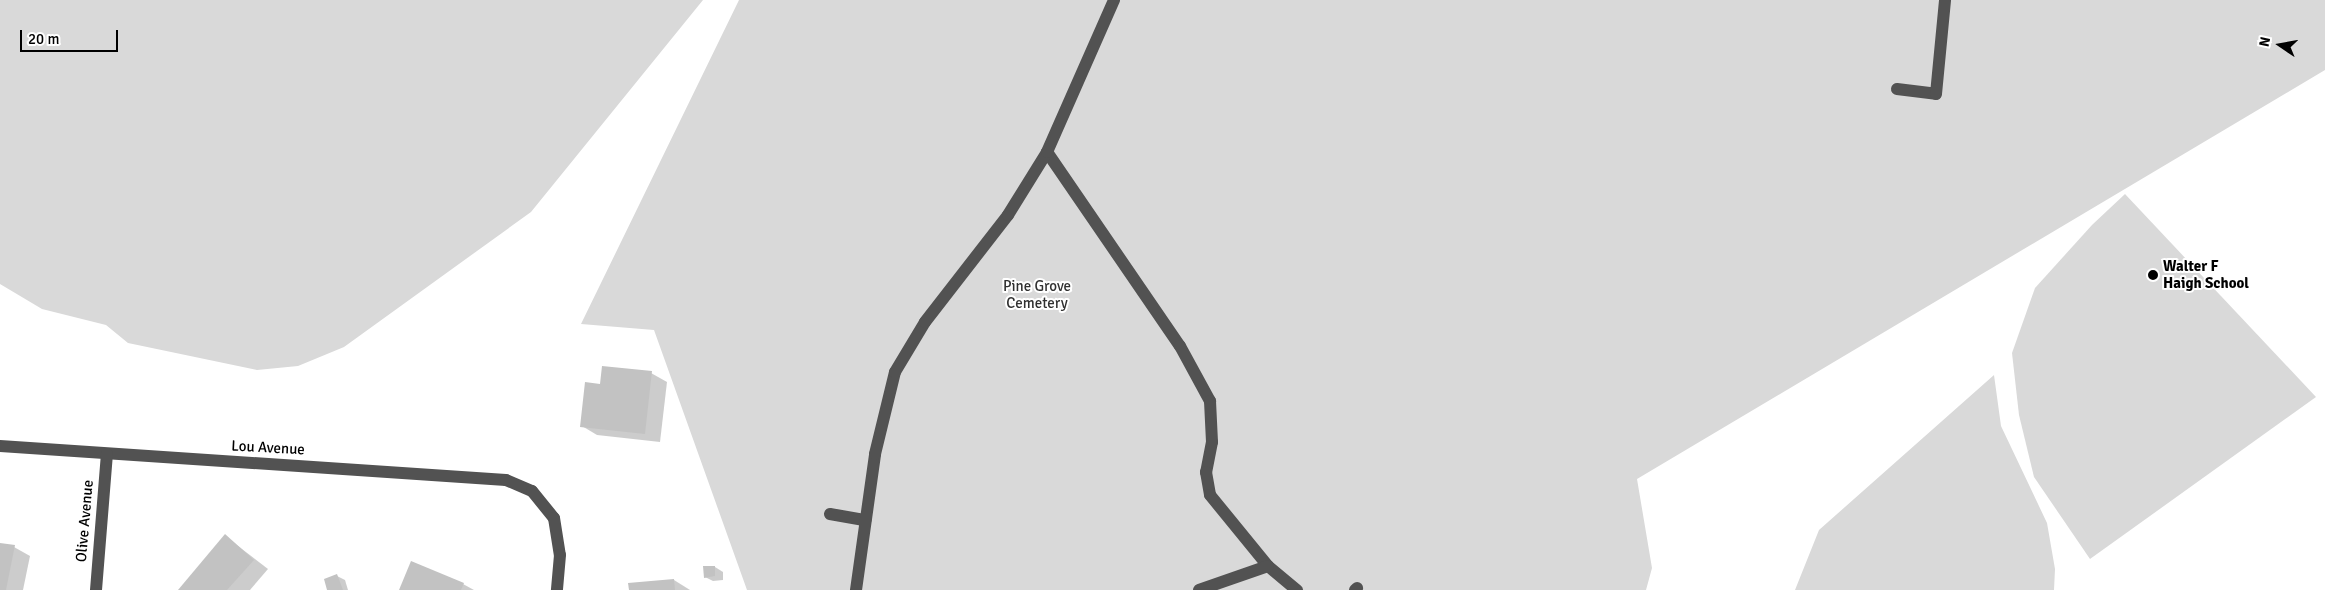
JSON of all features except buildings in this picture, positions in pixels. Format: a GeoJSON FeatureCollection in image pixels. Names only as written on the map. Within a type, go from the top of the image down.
{"type":"FeatureCollection","features":[{"type":"Feature","properties":{"kind":"street"},"geometry":{"type":"LineString","coordinates":[[856,590],[875,454],[895,372],[925,322],[1008,214],[1047,152],[1114,0]]}},
{"type":"Feature","properties":{"kind":"street"},"geometry":{"type":"LineString","coordinates":[[1897,89],[1936,94],[1945,0]]}},
{"type":"Feature","properties":{"kind":"street"},"geometry":{"type":"LineString","coordinates":[[1047,152],[1189,362],[1210,402],[1213,419],[1206,472],[1210,495],[1268,566],[1297,590]]}},
{"type":"Feature","properties":{"kind":"street","name":"Lou Avenue"},"geometry":{"type":"LineString","coordinates":[[0,446],[506,480],[532,491],[554,518],[559,537],[557,590]]}},
{"type":"Feature","properties":{"kind":"street","name":"Olive Avenue"},"geometry":{"type":"LineString","coordinates":[[96,590],[106,454]]}},
{"type":"Feature","properties":{"kind":"street"},"geometry":{"type":"LineString","coordinates":[[830,514],[865,520]]}},
{"type":"Feature","properties":{"kind":"street"},"geometry":{"type":"LineString","coordinates":[[1199,590],[1268,566]]}},
{"type":"Feature","properties":{"kind":"green space"},"geometry":{"type":"Polygon","coordinates":[[[0,0],[703,0],[531,212],[344,347],[298,366],[257,370],[128,343],[106,325],[42,309],[0,284],[0,0]]]}},
{"type":"Feature","properties":{"kind":"green space","name":"Pine Grove Cemetery"},"geometry":{"type":"Polygon","coordinates":[[[739,0],[2325,0],[2325,70],[1637,479],[1652,568],[1646,590],[747,590],[654,330],[581,324],[739,0]]]}},
{"type":"Feature","properties":{"kind":"green space"},"geometry":{"type":"Polygon","coordinates":[[[2125,194],[2316,397],[2090,559],[2034,477],[2019,415],[2012,353],[2035,288],[2092,225],[2125,194]]]}},
{"type":"Feature","properties":{"kind":"green space"},"geometry":{"type":"Polygon","coordinates":[[[1994,375],[2001,426],[2047,523],[2055,569],[2054,590],[1795,590],[1819,530],[1994,375]]]}},
{"type":"Feature","properties":{"kind":"place","name":"Walter F Haigh School"},"geometry":{"type":"Point","coordinates":[2153,275]}}]}
